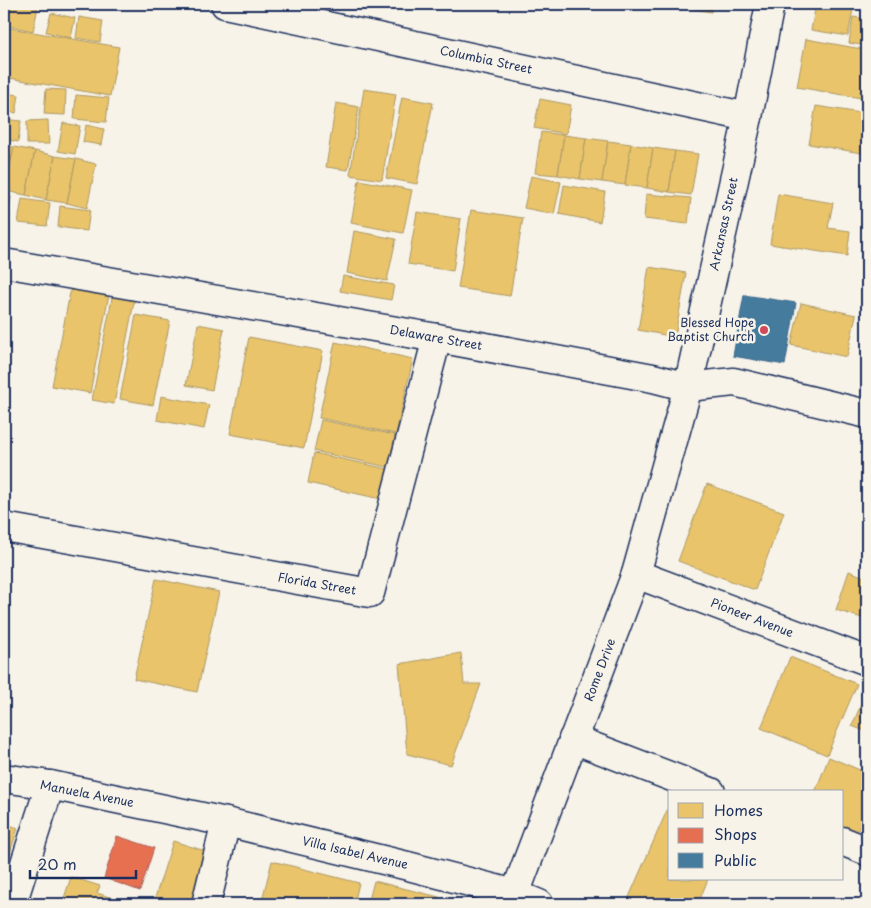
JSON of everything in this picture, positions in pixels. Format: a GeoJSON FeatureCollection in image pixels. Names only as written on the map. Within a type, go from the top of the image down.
{"type":"FeatureCollection","features":[{"type":"Feature","properties":{"kind":"street","name":"Columbia Street"},"geometry":{"type":"LineString","coordinates":[[225,4],[748,116]]}},
{"type":"Feature","properties":{"kind":"street","name":"Arkansas Street"},"geometry":{"type":"LineString","coordinates":[[672,443],[688,387],[748,116],[770,4]]}},
{"type":"Feature","properties":{"kind":"street","name":"Delaware Street"},"geometry":{"type":"LineString","coordinates":[[4,263],[437,338],[652,378],[688,387],[734,382],[867,414]]}},
{"type":"Feature","properties":{"kind":"street","name":"Florida Street"},"geometry":{"type":"LineString","coordinates":[[4,527],[370,593],[437,338]]}},
{"type":"Feature","properties":{"kind":"street","name":"Rome Drive"},"geometry":{"type":"LineString","coordinates":[[527,899],[573,739],[636,574],[672,443]]}},
{"type":"Feature","properties":{"kind":"street","name":"Pioneer Avenue"},"geometry":{"type":"LineString","coordinates":[[636,574],[867,661]]}},
{"type":"Feature","properties":{"kind":"street"},"geometry":{"type":"LineString","coordinates":[[573,739],[707,790]]}},
{"type":"Feature","properties":{"kind":"street","name":"Manuela Avenue"},"geometry":{"type":"LineString","coordinates":[[4,778],[50,785],[169,810]]}},
{"type":"Feature","properties":{"kind":"street"},"geometry":{"type":"LineString","coordinates":[[12,904],[50,785]]}},
{"type":"Feature","properties":{"kind":"street","name":"Villa Isabel Avenue"},"geometry":{"type":"LineString","coordinates":[[169,810],[408,866],[527,899]]}},
{"type":"Feature","properties":{"kind":"street"},"geometry":{"type":"LineString","coordinates":[[206,904],[226,822]]}},
{"type":"Feature","properties":{"kind":"street"},"geometry":{"type":"LineString","coordinates":[[844,843],[867,851]]}},
{"type":"Feature","properties":{"kind":"building: Homes"},"geometry":{"type":"Polygon","coordinates":[[[4,4],[38,7],[33,31],[4,25],[4,4]]]}},
{"type":"Feature","properties":{"kind":"building: Homes"},"geometry":{"type":"Polygon","coordinates":[[[665,4],[712,4],[711,12],[665,4]]]}},
{"type":"Feature","properties":{"kind":"building: Homes"},"geometry":{"type":"Polygon","coordinates":[[[816,4],[854,4],[848,36],[811,30],[816,4]]]}},
{"type":"Feature","properties":{"kind":"building: Homes"},"geometry":{"type":"Polygon","coordinates":[[[51,13],[75,18],[71,38],[46,32],[51,13]]]}},
{"type":"Feature","properties":{"kind":"building: Homes"},"geometry":{"type":"Polygon","coordinates":[[[79,17],[103,21],[100,42],[76,38],[79,17]]]}},
{"type":"Feature","properties":{"kind":"building: Homes"},"geometry":{"type":"Polygon","coordinates":[[[853,17],[867,19],[867,46],[849,43],[853,17]]]}},
{"type":"Feature","properties":{"kind":"building: Homes"},"geometry":{"type":"Polygon","coordinates":[[[4,27],[119,47],[110,96],[4,77],[4,27]]]}},
{"type":"Feature","properties":{"kind":"building: Homes"},"geometry":{"type":"Polygon","coordinates":[[[806,39],[867,50],[867,99],[797,87],[806,39]]]}},
{"type":"Feature","properties":{"kind":"building: Homes"},"geometry":{"type":"Polygon","coordinates":[[[46,89],[66,90],[65,115],[44,114],[46,89]]]}},
{"type":"Feature","properties":{"kind":"building: Homes"},"geometry":{"type":"Polygon","coordinates":[[[364,89],[396,94],[382,180],[350,175],[364,89]]]}},
{"type":"Feature","properties":{"kind":"building: Homes"},"geometry":{"type":"Polygon","coordinates":[[[4,93],[19,95],[16,113],[4,111],[4,93]]]}},
{"type":"Feature","properties":{"kind":"building: Homes"},"geometry":{"type":"Polygon","coordinates":[[[76,95],[109,98],[106,122],[74,119],[76,95]]]}},
{"type":"Feature","properties":{"kind":"building: Homes"},"geometry":{"type":"Polygon","coordinates":[[[402,97],[433,103],[417,184],[386,178],[402,97]]]}},
{"type":"Feature","properties":{"kind":"building: Homes"},"geometry":{"type":"Polygon","coordinates":[[[540,99],[571,105],[566,134],[534,128],[540,99]]]}},
{"type":"Feature","properties":{"kind":"building: Homes"},"geometry":{"type":"Polygon","coordinates":[[[336,103],[359,107],[348,170],[326,167],[336,103]]]}},
{"type":"Feature","properties":{"kind":"building: Homes"},"geometry":{"type":"Polygon","coordinates":[[[816,106],[867,114],[867,154],[809,144],[816,106]]]}},
{"type":"Feature","properties":{"kind":"building: Homes"},"geometry":{"type":"Polygon","coordinates":[[[4,119],[21,121],[18,142],[4,139],[4,119]]]}},
{"type":"Feature","properties":{"kind":"building: Homes"},"geometry":{"type":"Polygon","coordinates":[[[48,120],[49,144],[27,144],[27,121],[48,120]]]}},
{"type":"Feature","properties":{"kind":"building: Homes"},"geometry":{"type":"Polygon","coordinates":[[[63,123],[80,126],[75,154],[58,151],[63,123]]]}},
{"type":"Feature","properties":{"kind":"building: Homes"},"geometry":{"type":"Polygon","coordinates":[[[86,125],[104,129],[101,145],[83,142],[86,125]]]}},
{"type":"Feature","properties":{"kind":"building: Homes"},"geometry":{"type":"Polygon","coordinates":[[[541,132],[564,135],[558,175],[535,173],[541,132]]]}},
{"type":"Feature","properties":{"kind":"building: Homes"},"geometry":{"type":"Polygon","coordinates":[[[564,135],[586,138],[580,179],[558,175],[564,135]]]}},
{"type":"Feature","properties":{"kind":"building: Homes"},"geometry":{"type":"Polygon","coordinates":[[[586,138],[608,141],[602,182],[580,179],[586,138]]]}},
{"type":"Feature","properties":{"kind":"building: Homes"},"geometry":{"type":"Polygon","coordinates":[[[608,141],[631,144],[625,185],[602,182],[608,141]]]}},
{"type":"Feature","properties":{"kind":"building: Homes"},"geometry":{"type":"Polygon","coordinates":[[[631,144],[653,148],[647,188],[625,185],[631,144]]]}},
{"type":"Feature","properties":{"kind":"building: Homes"},"geometry":{"type":"Polygon","coordinates":[[[4,145],[14,147],[5,191],[4,191],[4,145]]]}},
{"type":"Feature","properties":{"kind":"building: Homes"},"geometry":{"type":"Polygon","coordinates":[[[14,147],[35,151],[26,195],[5,191],[14,147]]]}},
{"type":"Feature","properties":{"kind":"building: Homes"},"geometry":{"type":"Polygon","coordinates":[[[653,148],[675,151],[669,192],[647,188],[653,148]]]}},
{"type":"Feature","properties":{"kind":"building: Homes"},"geometry":{"type":"Polygon","coordinates":[[[35,151],[55,156],[46,200],[26,195],[35,151]]]}},
{"type":"Feature","properties":{"kind":"building: Homes"},"geometry":{"type":"Polygon","coordinates":[[[675,151],[698,154],[691,195],[669,192],[675,151]]]}},
{"type":"Feature","properties":{"kind":"building: Homes"},"geometry":{"type":"Polygon","coordinates":[[[55,156],[76,159],[67,203],[46,200],[55,156]]]}},
{"type":"Feature","properties":{"kind":"building: Homes"},"geometry":{"type":"Polygon","coordinates":[[[76,159],[96,164],[87,208],[67,203],[76,159]]]}},
{"type":"Feature","properties":{"kind":"building: Homes"},"geometry":{"type":"Polygon","coordinates":[[[531,176],[561,182],[554,214],[524,208],[531,176]]]}},
{"type":"Feature","properties":{"kind":"building: Homes"},"geometry":{"type":"Polygon","coordinates":[[[359,180],[412,190],[403,233],[351,223],[359,180]]]}},
{"type":"Feature","properties":{"kind":"building: Homes"},"geometry":{"type":"Polygon","coordinates":[[[564,185],[605,192],[600,222],[559,214],[564,185]]]}},
{"type":"Feature","properties":{"kind":"building: Homes"},"geometry":{"type":"Polygon","coordinates":[[[646,194],[691,198],[688,224],[644,219],[646,194]]]}},
{"type":"Feature","properties":{"kind":"building: Homes"},"geometry":{"type":"Polygon","coordinates":[[[778,194],[833,203],[828,228],[850,231],[847,256],[770,244],[778,194]]]}},
{"type":"Feature","properties":{"kind":"building: Homes"},"geometry":{"type":"Polygon","coordinates":[[[4,195],[11,197],[7,219],[4,218],[4,195]]]}},
{"type":"Feature","properties":{"kind":"building: Homes"},"geometry":{"type":"Polygon","coordinates":[[[22,199],[50,203],[47,226],[18,223],[22,199]]]}},
{"type":"Feature","properties":{"kind":"building: Homes"},"geometry":{"type":"Polygon","coordinates":[[[60,206],[90,210],[87,231],[58,227],[60,206]]]}},
{"type":"Feature","properties":{"kind":"building: Homes"},"geometry":{"type":"Polygon","coordinates":[[[471,210],[523,218],[510,296],[458,288],[471,210]]]}},
{"type":"Feature","properties":{"kind":"building: Homes"},"geometry":{"type":"Polygon","coordinates":[[[417,212],[461,219],[453,271],[408,264],[417,212]]]}},
{"type":"Feature","properties":{"kind":"building: Homes"},"geometry":{"type":"Polygon","coordinates":[[[354,231],[396,239],[387,281],[347,273],[354,231]]]}},
{"type":"Feature","properties":{"kind":"building: Homes"},"geometry":{"type":"Polygon","coordinates":[[[649,267],[686,273],[675,337],[638,330],[649,267]]]}},
{"type":"Feature","properties":{"kind":"building: Homes"},"geometry":{"type":"Polygon","coordinates":[[[343,276],[394,285],[391,300],[340,291],[343,276]]]}},
{"type":"Feature","properties":{"kind":"building: Homes"},"geometry":{"type":"Polygon","coordinates":[[[72,282],[110,289],[90,393],[52,386],[72,282]]]}},
{"type":"Feature","properties":{"kind":"building: Homes"},"geometry":{"type":"Polygon","coordinates":[[[113,293],[135,297],[114,404],[92,400],[113,293]]]}},
{"type":"Feature","properties":{"kind":"building: Homes"},"geometry":{"type":"Polygon","coordinates":[[[801,303],[856,315],[847,357],[791,345],[801,303]]]}},
{"type":"Feature","properties":{"kind":"building: Homes"},"geometry":{"type":"Polygon","coordinates":[[[136,315],[170,321],[153,405],[120,399],[136,315]]]}},
{"type":"Feature","properties":{"kind":"building: Homes"},"geometry":{"type":"Polygon","coordinates":[[[198,324],[224,329],[212,390],[186,385],[198,324]]]}},
{"type":"Feature","properties":{"kind":"building: Homes"},"geometry":{"type":"Polygon","coordinates":[[[249,337],[323,351],[304,448],[230,434],[249,337]]]}},
{"type":"Feature","properties":{"kind":"building: Homes"},"geometry":{"type":"Polygon","coordinates":[[[335,342],[413,359],[396,434],[319,418],[335,342]]]}},
{"type":"Feature","properties":{"kind":"building: Homes"},"geometry":{"type":"Polygon","coordinates":[[[161,396],[209,405],[204,429],[157,420],[161,396]]]}},
{"type":"Feature","properties":{"kind":"building: Homes"},"geometry":{"type":"Polygon","coordinates":[[[321,420],[395,435],[388,467],[314,451],[321,420]]]}},
{"type":"Feature","properties":{"kind":"building: Homes"},"geometry":{"type":"Polygon","coordinates":[[[314,453],[388,469],[381,499],[308,483],[314,453]]]}},
{"type":"Feature","properties":{"kind":"building: Homes"},"geometry":{"type":"Polygon","coordinates":[[[707,484],[784,512],[755,590],[678,561],[707,484]]]}},
{"type":"Feature","properties":{"kind":"building: Homes"},"geometry":{"type":"Polygon","coordinates":[[[849,571],[867,578],[867,602],[862,618],[836,610],[849,571]]]}},
{"type":"Feature","properties":{"kind":"building: Homes"},"geometry":{"type":"Polygon","coordinates":[[[156,579],[219,592],[197,692],[134,679],[156,579]]]}},
{"type":"Feature","properties":{"kind":"building: Homes"},"geometry":{"type":"Polygon","coordinates":[[[461,653],[464,684],[481,684],[451,765],[407,754],[399,664],[461,653]]]}},
{"type":"Feature","properties":{"kind":"building: Homes"},"geometry":{"type":"Polygon","coordinates":[[[790,657],[857,684],[827,755],[761,728],[790,657]]]}},
{"type":"Feature","properties":{"kind":"building: Homes"},"geometry":{"type":"Polygon","coordinates":[[[867,690],[867,732],[852,726],[867,690]]]}},
{"type":"Feature","properties":{"kind":"building: Homes"},"geometry":{"type":"Polygon","coordinates":[[[829,757],[867,773],[867,808],[856,835],[844,830],[844,790],[816,790],[829,757]]]}},
{"type":"Feature","properties":{"kind":"building: Homes"},"geometry":{"type":"Polygon","coordinates":[[[668,808],[668,880],[708,880],[698,904],[626,904],[668,808]]]}},
{"type":"Feature","properties":{"kind":"building: Homes"},"geometry":{"type":"Polygon","coordinates":[[[4,823],[18,828],[4,871],[4,823]]]}},
{"type":"Feature","properties":{"kind":"building: Homes"},"geometry":{"type":"Polygon","coordinates":[[[173,841],[215,854],[199,904],[153,904],[173,841]]]}},
{"type":"Feature","properties":{"kind":"building: Homes"},"geometry":{"type":"Polygon","coordinates":[[[272,861],[359,883],[354,904],[261,904],[272,861]]]}},
{"type":"Feature","properties":{"kind":"building: Homes"},"geometry":{"type":"Polygon","coordinates":[[[71,877],[100,886],[97,893],[131,904],[62,904],[71,877]]]}},
{"type":"Feature","properties":{"kind":"building: Homes"},"geometry":{"type":"Polygon","coordinates":[[[374,881],[439,897],[437,904],[368,904],[374,881]]]}},
{"type":"Feature","properties":{"kind":"building: Shops"},"geometry":{"type":"Polygon","coordinates":[[[117,836],[154,848],[140,891],[104,878],[117,836]]]}},
{"type":"Feature","properties":{"kind":"building: Public","name":"Blessed Hope Baptist Church"},"geometry":{"type":"Polygon","coordinates":[[[744,295],[796,303],[785,365],[733,356],[744,295]]]}},
{"type":"Feature","properties":{"kind":"place","name":"Blessed Hope Baptist Church"},"geometry":{"type":"Point","coordinates":[764,330]}}]}
